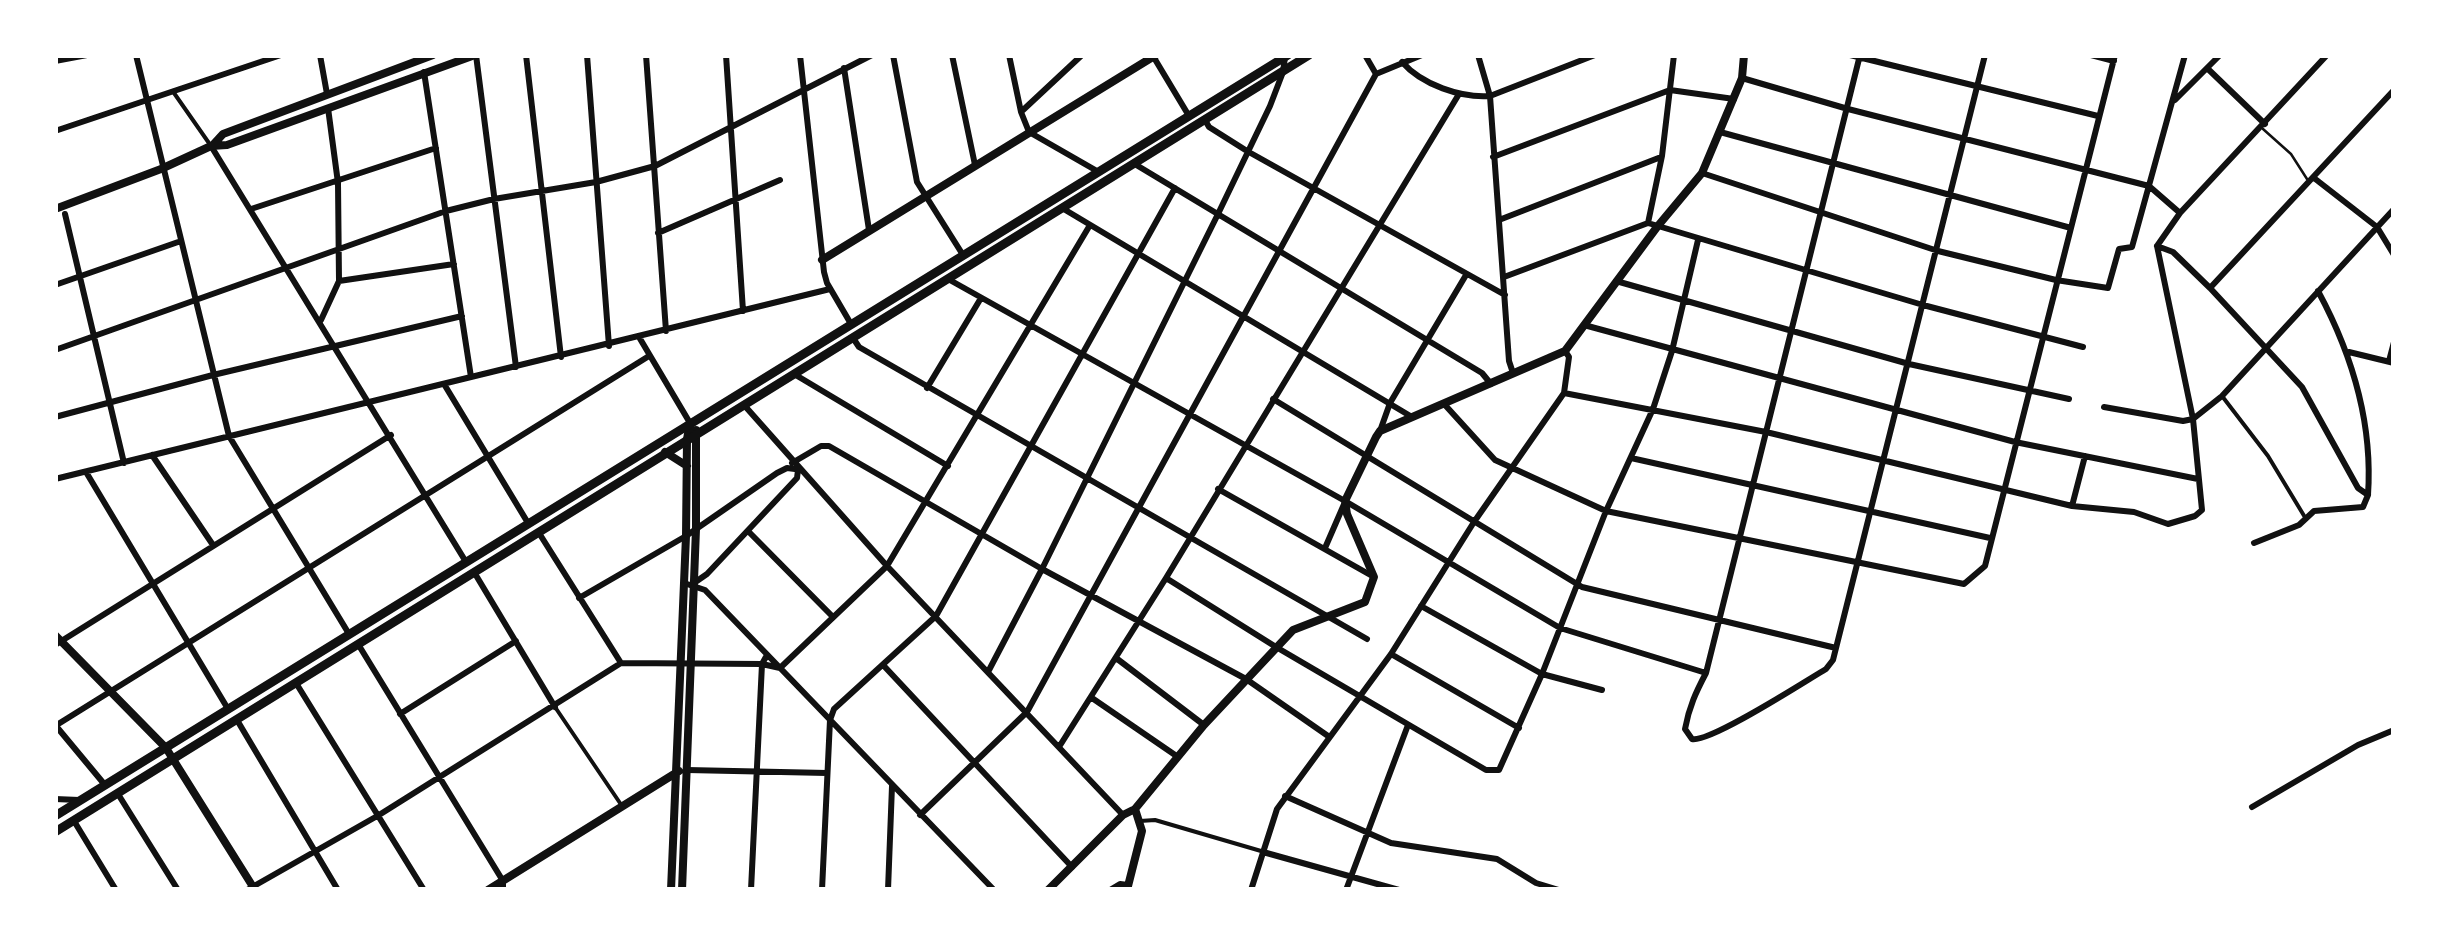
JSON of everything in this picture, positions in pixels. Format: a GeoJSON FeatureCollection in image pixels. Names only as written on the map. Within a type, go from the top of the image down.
{"type":"FeatureCollection","features":[{"type":"Feature","properties":{"kind":"main road"},"geometry":{"type":"LineString","coordinates":[[55,832],[1309,55]]}},
{"type":"Feature","properties":{"kind":"main road"},"geometry":{"type":"LineString","coordinates":[[55,816],[1286,56]]}},
{"type":"Feature","properties":{"kind":"street"},"geometry":{"type":"LineString","coordinates":[[55,61],[87,55]]}},
{"type":"Feature","properties":{"kind":"street"},"geometry":{"type":"LineString","coordinates":[[136,55],[230,436],[350,634]]}},
{"type":"Feature","properties":{"kind":"street"},"geometry":{"type":"LineString","coordinates":[[55,131],[281,55]]}},
{"type":"Feature","properties":{"kind":"street"},"geometry":{"type":"LineString","coordinates":[[320,55],[327,94]]}},
{"type":"Feature","properties":{"kind":"street"},"geometry":{"type":"LineString","coordinates":[[212,146],[228,145],[476,55],[516,367]]}},
{"type":"Feature","properties":{"kind":"street"},"geometry":{"type":"LineString","coordinates":[[526,55],[561,357]]}},
{"type":"Feature","properties":{"kind":"street"},"geometry":{"type":"LineString","coordinates":[[587,55],[609,346]]}},
{"type":"Feature","properties":{"kind":"street"},"geometry":{"type":"LineString","coordinates":[[646,55],[666,331]]}},
{"type":"Feature","properties":{"kind":"street"},"geometry":{"type":"LineString","coordinates":[[726,55],[743,311]]}},
{"type":"Feature","properties":{"kind":"street"},"geometry":{"type":"LineString","coordinates":[[800,55],[822,260],[830,289],[851,324]]}},
{"type":"Feature","properties":{"kind":"street"},"geometry":{"type":"LineString","coordinates":[[55,350],[446,211],[596,182],[655,166],[872,55]]}},
{"type":"Feature","properties":{"kind":"street"},"geometry":{"type":"LineString","coordinates":[[892,55],[918,182],[924,198],[963,255]]}},
{"type":"Feature","properties":{"kind":"street"},"geometry":{"type":"LineString","coordinates":[[952,55],[975,165]]}},
{"type":"Feature","properties":{"kind":"street"},"geometry":{"type":"LineString","coordinates":[[1009,55],[1029,132],[1098,172]]}},
{"type":"Feature","properties":{"kind":"street"},"geometry":{"type":"LineString","coordinates":[[1365,55],[1376,74]]}},
{"type":"Feature","properties":{"kind":"street"},"geometry":{"type":"LineString","coordinates":[[920,815],[1027,712],[1376,74],[1422,55]]}},
{"type":"Feature","properties":{"kind":"street"},"geometry":{"type":"LineString","coordinates":[[1478,55],[1490,96],[1509,361],[1514,374]]}},
{"type":"Feature","properties":{"kind":"street"},"geometry":{"type":"LineString","coordinates":[[1402,62],[1431,82],[1459,94],[1490,96],[1595,55]]}},
{"type":"Feature","properties":{"kind":"street"},"geometry":{"type":"LineString","coordinates":[[1652,225],[1674,55]]}},
{"type":"Feature","properties":{"kind":"street"},"geometry":{"type":"LineString","coordinates":[[1380,431],[1565,351],[1652,225],[1702,173],[1742,78],[1744,55]]}},
{"type":"Feature","properties":{"kind":"street"},"geometry":{"type":"LineString","coordinates":[[1986,55],[1978,84],[1938,251],[1896,412],[1859,564],[1836,648],[1826,669],[1726,728],[1701,741],[1692,739],[1686,729],[1693,696],[1706,673],[1720,621],[1804,271],[1848,109],[1856,56],[1978,84],[2098,116]]}},
{"type":"Feature","properties":{"kind":"street"},"geometry":{"type":"LineString","coordinates":[[1445,405],[1495,460],[1606,512],[1964,584],[1983,570],[2115,58],[2091,55]]}},
{"type":"Feature","properties":{"kind":"street"},"geometry":{"type":"LineString","coordinates":[[1702,173],[1938,251],[2056,280],[2108,288],[2119,249],[2132,247],[2185,55]]}},
{"type":"Feature","properties":{"kind":"street"},"geometry":{"type":"LineString","coordinates":[[2172,102],[2220,55]]}},
{"type":"Feature","properties":{"kind":"street"},"geometry":{"type":"LineString","coordinates":[[1564,393],[1766,432],[2072,506],[2134,512],[2168,524],[2200,513],[2193,419],[2157,246],[2180,213],[2328,55]]}},
{"type":"Feature","properties":{"kind":"street"},"geometry":{"type":"LineString","coordinates":[[55,209],[162,170],[212,146],[223,134],[427,56]]}},
{"type":"Feature","properties":{"kind":"street"},"geometry":{"type":"LineString","coordinates":[[1021,112],[1078,56]]}},
{"type":"Feature","properties":{"kind":"street"},"geometry":{"type":"LineString","coordinates":[[822,260],[1154,56],[1189,116]]}},
{"type":"Feature","properties":{"kind":"street"},"geometry":{"type":"LineString","coordinates":[[988,672],[1218,214],[1286,56]]}},
{"type":"Feature","properties":{"kind":"street"},"geometry":{"type":"LineString","coordinates":[[844,68],[870,230]]}},
{"type":"Feature","properties":{"kind":"street"},"geometry":{"type":"LineString","coordinates":[[2208,68],[2263,126]]}},
{"type":"Feature","properties":{"kind":"street"},"geometry":{"type":"LineString","coordinates":[[424,72],[471,377]]}},
{"type":"Feature","properties":{"kind":"street"},"geometry":{"type":"LineString","coordinates":[[1742,78],[2149,186],[2180,213]]}},
{"type":"Feature","properties":{"kind":"street"},"geometry":{"type":"LineString","coordinates":[[1493,156],[1670,90],[1734,99]]}},
{"type":"Feature","properties":{"kind":"street"},"geometry":{"type":"LineString","coordinates":[[2210,288],[2394,90]]}},
{"type":"Feature","properties":{"kind":"street"},"geometry":{"type":"LineString","coordinates":[[172,91],[212,146],[466,562]]}},
{"type":"Feature","properties":{"kind":"street"},"geometry":{"type":"LineString","coordinates":[[1059,747],[1459,94]]}},
{"type":"Feature","properties":{"kind":"street"},"geometry":{"type":"LineString","coordinates":[[320,321],[339,280],[338,182],[328,108]]}},
{"type":"Feature","properties":{"kind":"street"},"geometry":{"type":"LineString","coordinates":[[1204,120],[1247,151],[1505,296]]}},
{"type":"Feature","properties":{"kind":"street"},"geometry":{"type":"LineString","coordinates":[[1720,132],[2071,228]]}},
{"type":"Feature","properties":{"kind":"street"},"geometry":{"type":"LineString","coordinates":[[251,209],[436,148]]}},
{"type":"Feature","properties":{"kind":"street"},"geometry":{"type":"LineString","coordinates":[[1499,220],[1662,156]]}},
{"type":"Feature","properties":{"kind":"street"},"geometry":{"type":"LineString","coordinates":[[1133,163],[1482,373],[1492,384]]}},
{"type":"Feature","properties":{"kind":"street"},"geometry":{"type":"LineString","coordinates":[[658,234],[780,180]]}},
{"type":"Feature","properties":{"kind":"street"},"geometry":{"type":"LineString","coordinates":[[2311,180],[2376,228],[2394,255]]}},
{"type":"Feature","properties":{"kind":"street"},"geometry":{"type":"LineString","coordinates":[[822,890],[830,720],[834,709],[936,616],[1174,188]]}},
{"type":"Feature","properties":{"kind":"street"},"geometry":{"type":"LineString","coordinates":[[1061,208],[1412,417]]}},
{"type":"Feature","properties":{"kind":"street"},"geometry":{"type":"LineString","coordinates":[[2104,406],[2183,421],[2193,419],[2222,396],[2394,209]]}},
{"type":"Feature","properties":{"kind":"street"},"geometry":{"type":"LineString","coordinates":[[65,214],[124,462]]}},
{"type":"Feature","properties":{"kind":"street"},"geometry":{"type":"LineString","coordinates":[[780,668],[887,566],[1090,225]]}},
{"type":"Feature","properties":{"kind":"street"},"geometry":{"type":"LineString","coordinates":[[1504,276],[1652,225],[1923,306],[2083,346]]}},
{"type":"Feature","properties":{"kind":"street"},"geometry":{"type":"LineString","coordinates":[[1166,578],[1358,697],[1494,772],[1502,768],[1606,512],[1653,409],[1672,351],[1698,240]]}},
{"type":"Feature","properties":{"kind":"street"},"geometry":{"type":"LineString","coordinates":[[55,285],[181,241]]}},
{"type":"Feature","properties":{"kind":"street"},"geometry":{"type":"LineString","coordinates":[[2157,246],[2173,252],[2268,346],[2302,387],[2358,488],[2368,494]]}},
{"type":"Feature","properties":{"kind":"street"},"geometry":{"type":"LineString","coordinates":[[339,280],[454,264]]}},
{"type":"Feature","properties":{"kind":"street"},"geometry":{"type":"LineString","coordinates":[[1325,548],[1390,403],[1466,275]]}},
{"type":"Feature","properties":{"kind":"street"},"geometry":{"type":"LineString","coordinates":[[946,278],[1345,501],[1560,628],[1706,673]]}},
{"type":"Feature","properties":{"kind":"street"},"geometry":{"type":"LineString","coordinates":[[1616,281],[1909,364],[2070,400]]}},
{"type":"Feature","properties":{"kind":"street"},"geometry":{"type":"LineString","coordinates":[[55,479],[830,289]]}},
{"type":"Feature","properties":{"kind":"street"},"geometry":{"type":"LineString","coordinates":[[2254,543],[2299,525],[2314,512],[2363,506],[2368,494],[2364,424],[2349,352],[2318,291]]}},
{"type":"Feature","properties":{"kind":"street"},"geometry":{"type":"LineString","coordinates":[[927,388],[981,298]]}},
{"type":"Feature","properties":{"kind":"street"},"geometry":{"type":"LineString","coordinates":[[55,417],[462,316]]}},
{"type":"Feature","properties":{"kind":"street"},"geometry":{"type":"LineString","coordinates":[[1584,325],[2015,442],[2198,479]]}},
{"type":"Feature","properties":{"kind":"street"},"geometry":{"type":"LineString","coordinates":[[852,336],[859,347],[977,418],[1366,639]]}},
{"type":"Feature","properties":{"kind":"street"},"geometry":{"type":"LineString","coordinates":[[639,338],[698,432],[695,547],[688,583]]}},
{"type":"Feature","properties":{"kind":"street"},"geometry":{"type":"LineString","coordinates":[[2349,352],[2391,362],[2394,342]]}},
{"type":"Feature","properties":{"kind":"street"},"geometry":{"type":"LineString","coordinates":[[1251,890],[1277,809],[1285,796],[1391,654],[1474,522],[1564,393],[1568,357],[1565,351]]}},
{"type":"Feature","properties":{"kind":"street"},"geometry":{"type":"LineString","coordinates":[[106,785],[55,725],[649,356]]}},
{"type":"Feature","properties":{"kind":"street"},"geometry":{"type":"LineString","coordinates":[[792,373],[948,466]]}},
{"type":"Feature","properties":{"kind":"street"},"geometry":{"type":"LineString","coordinates":[[444,384],[528,523]]}},
{"type":"Feature","properties":{"kind":"street"},"geometry":{"type":"LineString","coordinates":[[2222,396],[2268,456],[2306,519]]}},
{"type":"Feature","properties":{"kind":"street"},"geometry":{"type":"LineString","coordinates":[[1273,399],[1577,584],[1836,648]]}},
{"type":"Feature","properties":{"kind":"street"},"geometry":{"type":"LineString","coordinates":[[743,404],[887,566],[1123,815]]}},
{"type":"Feature","properties":{"kind":"street"},"geometry":{"type":"LineString","coordinates":[[682,890],[690,422]]}},
{"type":"Feature","properties":{"kind":"street"},"geometry":{"type":"LineString","coordinates":[[391,435],[57,640],[112,690],[175,759],[252,889],[621,664],[762,664],[780,668]]}},
{"type":"Feature","properties":{"kind":"street"},"geometry":{"type":"LineString","coordinates":[[579,598],[686,536],[825,445],[1042,570],[1246,679],[1328,736]]}},
{"type":"Feature","properties":{"kind":"street"},"geometry":{"type":"LineString","coordinates":[[664,452],[688,466]]}},
{"type":"Feature","properties":{"kind":"street"},"geometry":{"type":"LineString","coordinates":[[152,455],[213,545]]}},
{"type":"Feature","properties":{"kind":"street"},"geometry":{"type":"LineString","coordinates":[[2072,506],[2085,456]]}},
{"type":"Feature","properties":{"kind":"street"},"geometry":{"type":"LineString","coordinates":[[1631,458],[1990,538]]}},
{"type":"Feature","properties":{"kind":"street"},"geometry":{"type":"LineString","coordinates":[[688,583],[707,574],[797,478],[795,466]]}},
{"type":"Feature","properties":{"kind":"street"},"geometry":{"type":"LineString","coordinates":[[86,472],[228,709]]}},
{"type":"Feature","properties":{"kind":"street"},"geometry":{"type":"LineString","coordinates":[[1218,489],[1374,577]]}},
{"type":"Feature","properties":{"kind":"street"},"geometry":{"type":"LineString","coordinates":[[1048,890],[1123,815],[1135,809],[1204,725],[1276,647],[1303,623],[1365,602],[1374,577],[1345,501]]}},
{"type":"Feature","properties":{"kind":"street"},"geometry":{"type":"LineString","coordinates":[[748,531],[833,617]]}},
{"type":"Feature","properties":{"kind":"street"},"geometry":{"type":"LineString","coordinates":[[538,532],[621,664]]}},
{"type":"Feature","properties":{"kind":"street"},"geometry":{"type":"LineString","coordinates":[[686,536],[695,547]]}},
{"type":"Feature","properties":{"kind":"street"},"geometry":{"type":"LineString","coordinates":[[474,572],[622,806]]}},
{"type":"Feature","properties":{"kind":"street"},"geometry":{"type":"LineString","coordinates":[[688,583],[705,590],[994,890]]}},
{"type":"Feature","properties":{"kind":"street"},"geometry":{"type":"LineString","coordinates":[[1421,606],[1542,674],[1602,690]]}},
{"type":"Feature","properties":{"kind":"street"},"geometry":{"type":"LineString","coordinates":[[400,714],[516,641]]}},
{"type":"Feature","properties":{"kind":"street"},"geometry":{"type":"LineString","coordinates":[[358,644],[503,885]]}},
{"type":"Feature","properties":{"kind":"street"},"geometry":{"type":"LineString","coordinates":[[1391,654],[1519,728]]}},
{"type":"Feature","properties":{"kind":"street"},"geometry":{"type":"LineString","coordinates":[[751,890],[762,664],[767,655]]}},
{"type":"Feature","properties":{"kind":"street"},"geometry":{"type":"LineString","coordinates":[[1116,658],[1204,725]]}},
{"type":"Feature","properties":{"kind":"street"},"geometry":{"type":"LineString","coordinates":[[671,890],[686,664]]}},
{"type":"Feature","properties":{"kind":"street"},"geometry":{"type":"LineString","coordinates":[[884,666],[1072,867]]}},
{"type":"Feature","properties":{"kind":"street"},"geometry":{"type":"LineString","coordinates":[[296,683],[424,890]]}},
{"type":"Feature","properties":{"kind":"street"},"geometry":{"type":"LineString","coordinates":[[1092,698],[1178,758]]}},
{"type":"Feature","properties":{"kind":"street"},"geometry":{"type":"LineString","coordinates":[[236,720],[338,890]]}},
{"type":"Feature","properties":{"kind":"street"},"geometry":{"type":"LineString","coordinates":[[1346,890],[1408,725]]}},
{"type":"Feature","properties":{"kind":"street"},"geometry":{"type":"LineString","coordinates":[[2252,807],[2358,746],[2394,730]]}},
{"type":"Feature","properties":{"kind":"street"},"geometry":{"type":"LineString","coordinates":[[488,890],[503,885],[676,772],[827,773]]}},
{"type":"Feature","properties":{"kind":"street"},"geometry":{"type":"LineString","coordinates":[[888,890],[892,786]]}},
{"type":"Feature","properties":{"kind":"street"},"geometry":{"type":"LineString","coordinates":[[117,794],[178,890]]}},
{"type":"Feature","properties":{"kind":"street"},"geometry":{"type":"LineString","coordinates":[[1285,796],[1391,843],[1497,859],[1536,883],[1559,890]]}},
{"type":"Feature","properties":{"kind":"street"},"geometry":{"type":"LineString","coordinates":[[55,799],[82,800]]}},
{"type":"Feature","properties":{"kind":"street"},"geometry":{"type":"LineString","coordinates":[[1110,890],[1120,884],[1127,888],[1140,842],[1140,821],[1135,809]]}},
{"type":"Feature","properties":{"kind":"street"},"geometry":{"type":"LineString","coordinates":[[1140,821],[1155,820],[1399,890]]}},
{"type":"Feature","properties":{"kind":"street"},"geometry":{"type":"LineString","coordinates":[[74,821],[116,890]]}},
{"type":"Feature","properties":{"kind":"lane"},"geometry":{"type":"LineString","coordinates":[[2263,126],[2311,180]]}}]}
